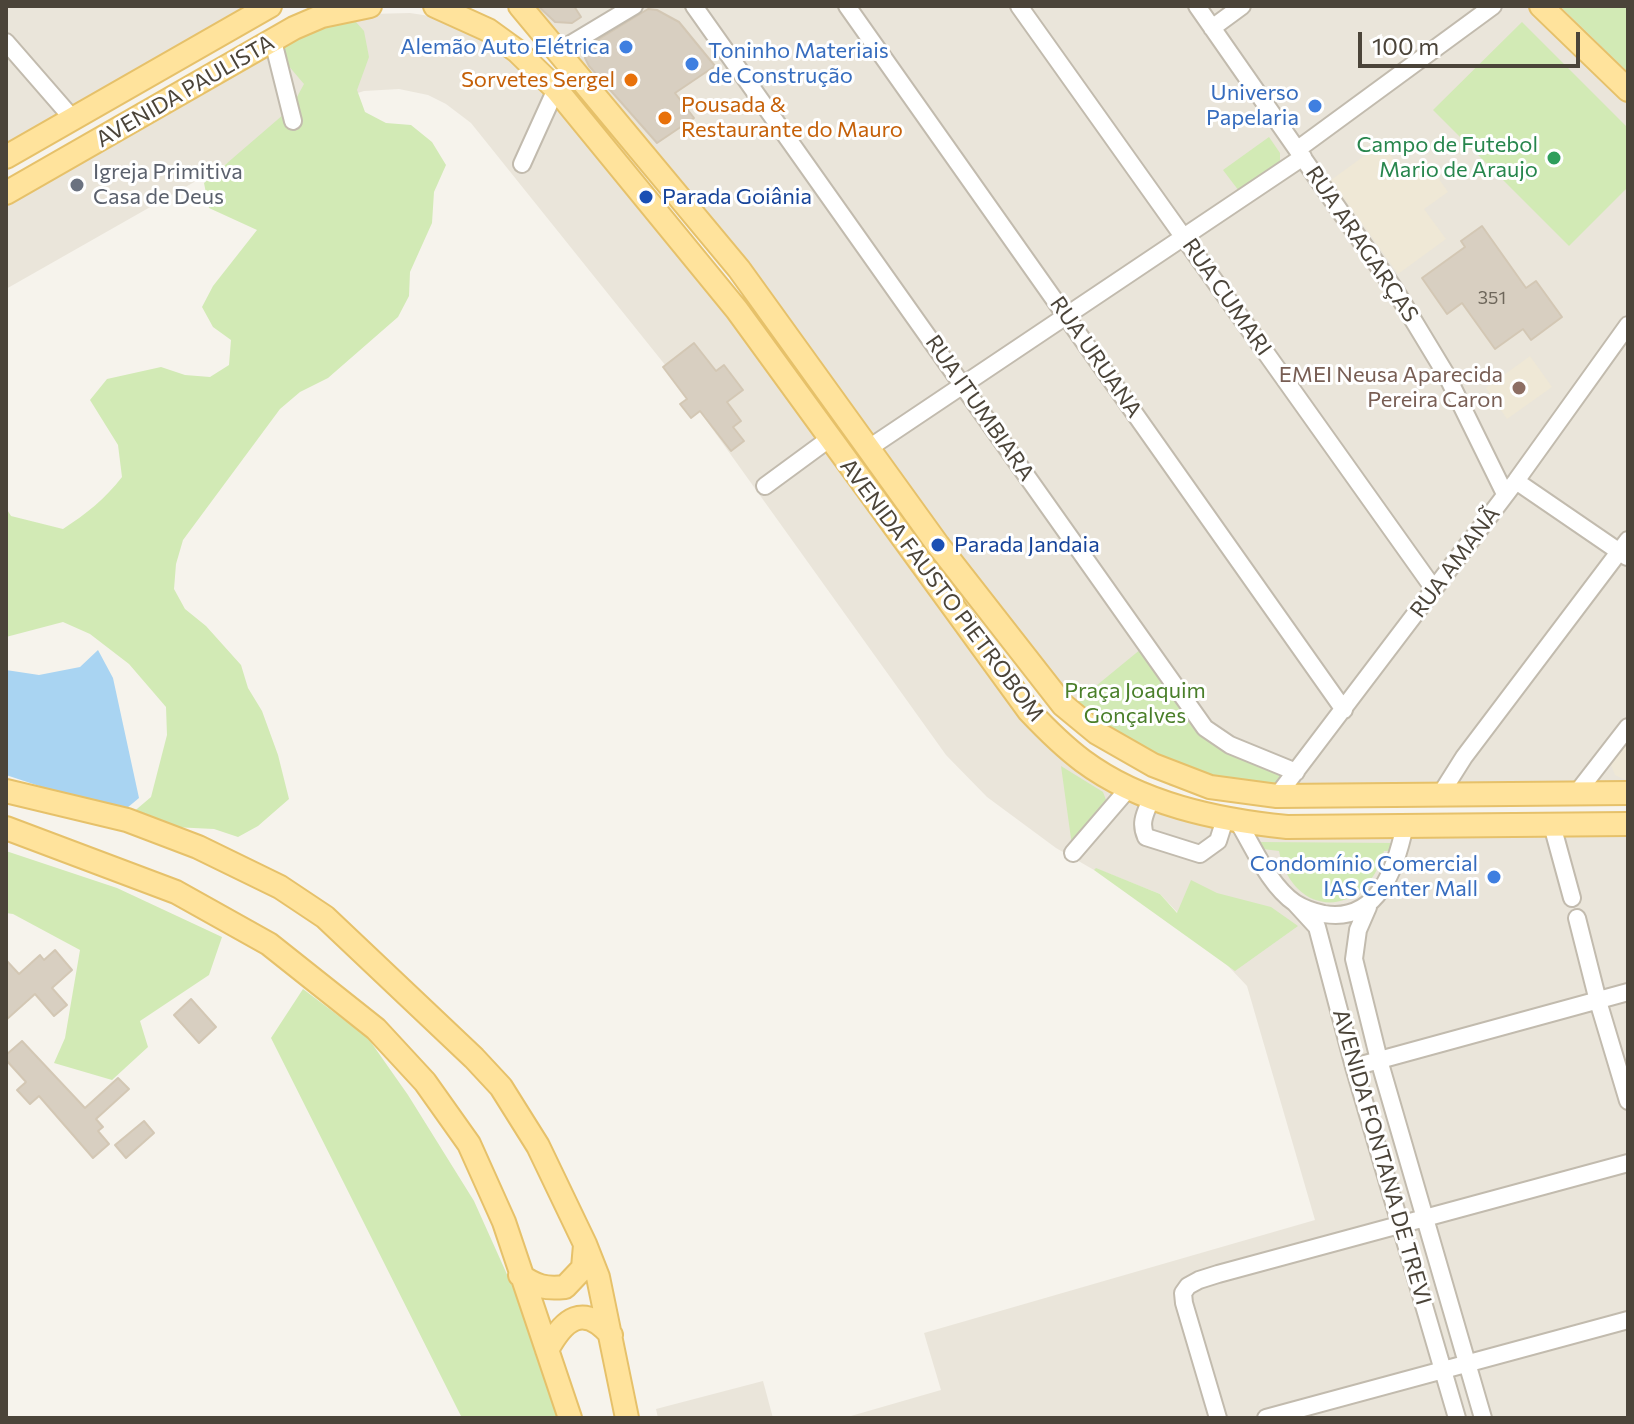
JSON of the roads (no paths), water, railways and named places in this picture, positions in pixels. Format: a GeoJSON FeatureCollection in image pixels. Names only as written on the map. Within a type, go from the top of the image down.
{"type":"FeatureCollection","features":[{"type":"Feature","properties":{"kind":"main road","name":"AVENIDA PAULISTA"},"geometry":{"type":"LineString","coordinates":[[6,157],[270,6]]}},
{"type":"Feature","properties":{"kind":"main road","name":"AVENIDA PAULISTA"},"geometry":{"type":"LineString","coordinates":[[6,193],[273,41],[322,16],[370,6]]}},
{"type":"Feature","properties":{"kind":"main road","name":"AVENIDA FAUSTO PIETROBOM"},"geometry":{"type":"LineString","coordinates":[[435,6],[488,30],[517,51],[556,89],[737,310],[1029,711],[1086,763],[1128,789],[1232,821],[1287,827],[1628,824]]}},
{"type":"Feature","properties":{"kind":"main road","name":"AVENIDA FAUSTO PIETROBOM"},"geometry":{"type":"LineString","coordinates":[[520,6],[739,269],[938,545],[1063,705],[1097,733],[1153,765],[1210,787],[1277,796],[1628,793]]}},
{"type":"Feature","properties":{"kind":"main road"},"geometry":{"type":"LineString","coordinates":[[1541,6],[1628,90]]}},
{"type":"Feature","properties":{"kind":"main road"},"geometry":{"type":"LineString","coordinates":[[6,791],[127,820],[198,847],[280,887],[325,917],[409,994],[501,1087],[538,1146],[598,1277],[627,1418]]}},
{"type":"Feature","properties":{"kind":"main road"},"geometry":{"type":"LineString","coordinates":[[6,828],[189,899],[269,944],[376,1029],[425,1082],[469,1144],[504,1222],[570,1418]]}},
{"type":"Feature","properties":{"kind":"main road"},"geometry":{"type":"LineString","coordinates":[[520,1275],[546,1289],[565,1287],[583,1268],[585,1244]]}},
{"type":"Feature","properties":{"kind":"main road"},"geometry":{"type":"LineString","coordinates":[[547,1350],[557,1331],[571,1319],[588,1318],[601,1324],[611,1335]]}},
{"type":"Feature","properties":{"kind":"street"},"geometry":{"type":"LineString","coordinates":[[559,51],[634,6]]}},
{"type":"Feature","properties":{"kind":"street","name":"RUA ITUMBIARA"},"geometry":{"type":"LineString","coordinates":[[694,6],[1205,728],[1230,745],[1296,772]]}},
{"type":"Feature","properties":{"kind":"street","name":"RUA URUANA"},"geometry":{"type":"LineString","coordinates":[[847,6],[1344,710]]}},
{"type":"Feature","properties":{"kind":"street","name":"RUA CUMARI"},"geometry":{"type":"LineString","coordinates":[[1019,6],[1434,589]]}},
{"type":"Feature","properties":{"kind":"street","name":"RUA ARAGARÇAS"},"geometry":{"type":"LineString","coordinates":[[1197,6],[1395,290],[1510,488]]}},
{"type":"Feature","properties":{"kind":"street"},"geometry":{"type":"LineString","coordinates":[[1212,28],[1242,6]]}},
{"type":"Feature","properties":{"kind":"street"},"geometry":{"type":"LineString","coordinates":[[869,448],[1185,237],[1493,6]]}},
{"type":"Feature","properties":{"kind":"street"},"geometry":{"type":"LineString","coordinates":[[273,41],[293,121]]}},
{"type":"Feature","properties":{"kind":"street"},"geometry":{"type":"LineString","coordinates":[[6,42],[73,119]]}},
{"type":"Feature","properties":{"kind":"street"},"geometry":{"type":"LineString","coordinates":[[522,164],[556,89]]}},
{"type":"Feature","properties":{"kind":"street","name":"RUA AMANÃ"},"geometry":{"type":"LineString","coordinates":[[1277,796],[1510,488],[1628,325]]}},
{"type":"Feature","properties":{"kind":"street"},"geometry":{"type":"LineString","coordinates":[[765,486],[829,439]]}},
{"type":"Feature","properties":{"kind":"street"},"geometry":{"type":"LineString","coordinates":[[1440,795],[1464,757],[1625,550],[1510,488]]}},
{"type":"Feature","properties":{"kind":"street"},"geometry":{"type":"LineString","coordinates":[[1576,794],[1628,727]]}},
{"type":"Feature","properties":{"kind":"street"},"geometry":{"type":"LineString","coordinates":[[1073,853],[1128,789]]}},
{"type":"Feature","properties":{"kind":"street"},"geometry":{"type":"LineString","coordinates":[[1152,797],[1142,820],[1146,837],[1200,854],[1218,841],[1232,821]]}},
{"type":"Feature","properties":{"kind":"street","name":"AVENIDA FONTANA DE TREVI"},"geometry":{"type":"LineString","coordinates":[[1232,821],[1278,886],[1317,927],[1354,1067],[1457,1418]]}},
{"type":"Feature","properties":{"kind":"street","name":"AVENIDA FONTANA DE TREVI"},"geometry":{"type":"LineString","coordinates":[[1405,825],[1399,851],[1386,881],[1368,907],[1358,930],[1354,959],[1379,1060],[1483,1418]]}},
{"type":"Feature","properties":{"kind":"street"},"geometry":{"type":"LineString","coordinates":[[1552,825],[1572,898]]}},
{"type":"Feature","properties":{"kind":"street"},"geometry":{"type":"LineString","coordinates":[[1295,903],[1335,916],[1368,907]]}},
{"type":"Feature","properties":{"kind":"street"},"geometry":{"type":"LineString","coordinates":[[1577,918],[1628,1101]]}},
{"type":"Feature","properties":{"kind":"street"},"geometry":{"type":"LineString","coordinates":[[1354,1067],[1628,992]]}},
{"type":"Feature","properties":{"kind":"street"},"geometry":{"type":"LineString","coordinates":[[1218,1418],[1184,1303],[1183,1293],[1188,1286],[1218,1274],[1628,1163]]}},
{"type":"Feature","properties":{"kind":"street"},"geometry":{"type":"LineString","coordinates":[[1266,1418],[1628,1320]]}},
{"type":"Feature","properties":{"kind":"water"},"geometry":{"type":"Polygon","coordinates":[[[98,650],[113,678],[139,798],[121,813],[6,775],[6,670],[39,675],[80,667],[98,650]]]}},
{"type":"Feature","properties":{"kind":"place","name":"Alemão Auto Elétrica"},"geometry":{"type":"Point","coordinates":[626,47]}},
{"type":"Feature","properties":{"kind":"place","name":"Toninho Materiais de Construção"},"geometry":{"type":"Point","coordinates":[692,64]}},
{"type":"Feature","properties":{"kind":"place","name":"Sorvetes Sergel"},"geometry":{"type":"Point","coordinates":[631,80]}},
{"type":"Feature","properties":{"kind":"place","name":"Universo Papelaria"},"geometry":{"type":"Point","coordinates":[1315,106]}},
{"type":"Feature","properties":{"kind":"place","name":"Pousada & Restaurante do Mauro"},"geometry":{"type":"Point","coordinates":[665,118]}},
{"type":"Feature","properties":{"kind":"place","name":"Campo de Futebol Mario de Araujo"},"geometry":{"type":"Point","coordinates":[1554,158]}},
{"type":"Feature","properties":{"kind":"place","name":"Igreja Primitiva Casa de Deus"},"geometry":{"type":"Point","coordinates":[77,185]}},
{"type":"Feature","properties":{"kind":"place","name":"Parada Goiânia"},"geometry":{"type":"Point","coordinates":[646,197]}},
{"type":"Feature","properties":{"kind":"place","name":"EMEI Neusa Aparecida Pereira Caron"},"geometry":{"type":"Point","coordinates":[1519,388]}},
{"type":"Feature","properties":{"kind":"place","name":"Parada Jandaia"},"geometry":{"type":"Point","coordinates":[938,545]}},
{"type":"Feature","properties":{"kind":"place","name":"Condomínio Comercial IAS Center Mall"},"geometry":{"type":"Point","coordinates":[1494,877]}},
{"type":"Feature","properties":{"kind":"park label","name":"Praça Joaquim Gonçalves"},"geometry":{"type":"Point","coordinates":[1135,704]}}]}
